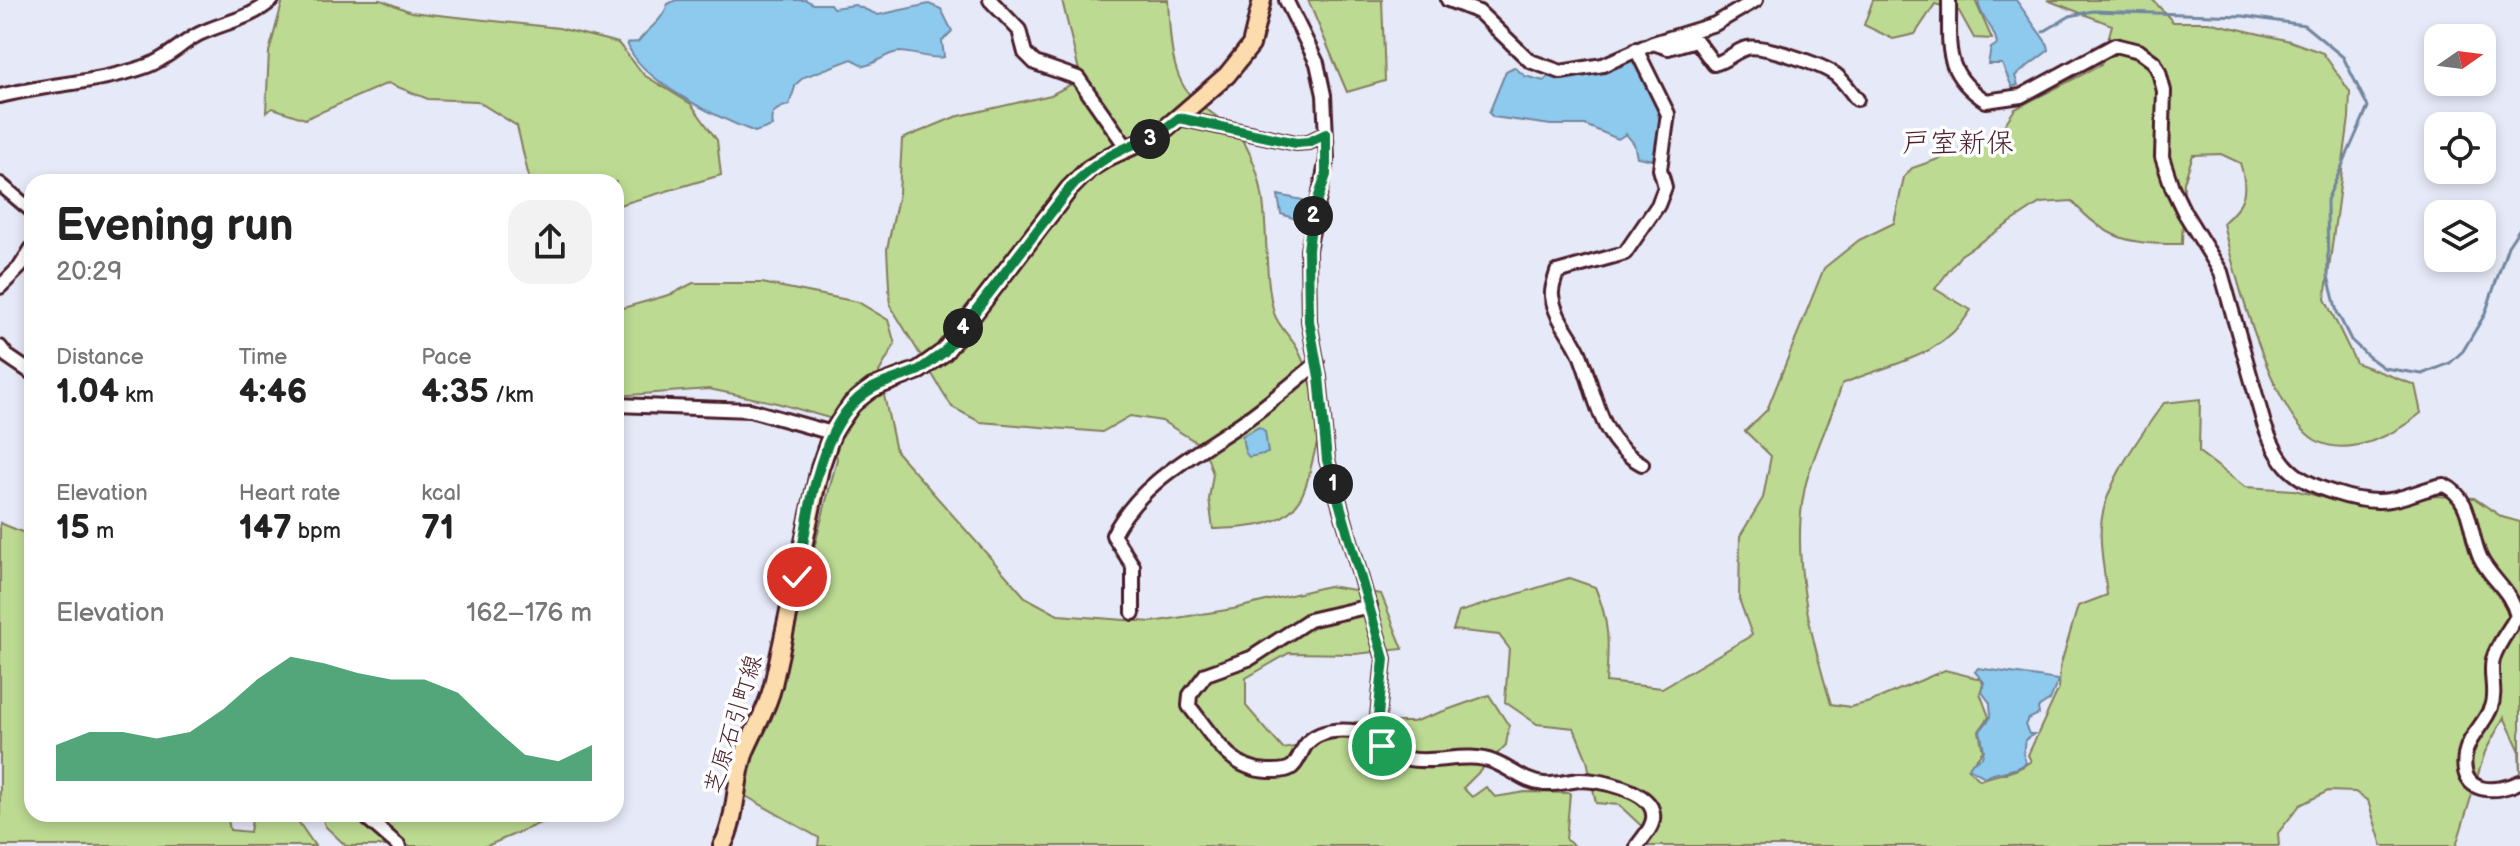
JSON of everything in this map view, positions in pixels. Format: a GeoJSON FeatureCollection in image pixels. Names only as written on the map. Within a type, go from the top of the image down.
{"type":"FeatureCollection","features":[{"type":"Feature","properties":{"kind":"main road","name":"芝原石引町線"},"geometry":{"type":"LineString","coordinates":[[722,846],[728,835],[746,749],[766,713],[820,468],[832,433],[852,404],[872,388],[919,370],[944,352],[1069,189],[1089,169],[1158,135],[1227,75],[1251,45],[1262,0]]}},
{"type":"Feature","properties":{"kind":"street"},"geometry":{"type":"LineString","coordinates":[[0,96],[107,77],[147,66],[173,53],[198,34],[254,15],[272,0]]}},
{"type":"Feature","properties":{"kind":"street"},"geometry":{"type":"LineString","coordinates":[[990,0],[1019,30],[1025,53],[1035,63],[1078,78],[1127,148]]}},
{"type":"Feature","properties":{"kind":"street"},"geometry":{"type":"LineString","coordinates":[[1286,0],[1317,63],[1324,95],[1326,175],[1312,217],[1307,302],[1327,460],[1384,659],[1376,735]]}},
{"type":"Feature","properties":{"kind":"street"},"geometry":{"type":"LineString","coordinates":[[1448,0],[1471,4],[1530,61],[1546,69],[1573,72],[1603,65],[1636,49],[1715,24],[1756,0]]}},
{"type":"Feature","properties":{"kind":"street"},"geometry":{"type":"LineString","coordinates":[[1949,0],[1948,43],[1955,71],[1966,87],[1986,101],[2021,96],[2115,45],[2139,51],[2154,62],[2164,91],[2162,157],[2172,187],[2221,272],[2264,424],[2273,448],[2284,465],[2304,483],[2350,498],[2372,501],[2393,499],[2444,485],[2463,498],[2479,555],[2514,602],[2517,616],[2494,656],[2492,705],[2464,757],[2467,774],[2479,788],[2488,791],[2499,791],[2520,782]]}},
{"type":"Feature","properties":{"kind":"street"},"geometry":{"type":"LineString","coordinates":[[1653,43],[1668,48],[1696,40],[1714,64],[1728,60],[1744,48],[1757,47],[1780,53],[1835,74],[1857,99]]}},
{"type":"Feature","properties":{"kind":"street"},"geometry":{"type":"LineString","coordinates":[[1636,49],[1668,114],[1660,169],[1665,187],[1658,205],[1625,253],[1557,272],[1552,294],[1557,317],[1580,354],[1603,422],[1612,438],[1642,464]]}},
{"type":"Feature","properties":{"kind":"street"},"geometry":{"type":"LineString","coordinates":[[1179,118],[1296,143],[1309,142],[1326,134]]}},
{"type":"Feature","properties":{"kind":"street"},"geometry":{"type":"LineString","coordinates":[[0,184],[24,204]]}},
{"type":"Feature","properties":{"kind":"street"},"geometry":{"type":"LineString","coordinates":[[0,287],[24,258]]}},
{"type":"Feature","properties":{"kind":"street"},"geometry":{"type":"LineString","coordinates":[[0,347],[24,368]]}},
{"type":"Feature","properties":{"kind":"street"},"geometry":{"type":"LineString","coordinates":[[1133,613],[1133,566],[1113,535],[1131,505],[1179,464],[1242,423],[1317,363]]}},
{"type":"Feature","properties":{"kind":"street"},"geometry":{"type":"LineString","coordinates":[[624,405],[750,410],[832,433]]}},
{"type":"Feature","properties":{"kind":"street"},"geometry":{"type":"LineString","coordinates":[[1370,606],[1309,620],[1251,658],[1206,674],[1190,695],[1189,706],[1233,761],[1254,771],[1279,772],[1293,766],[1314,736],[1332,731],[1376,735],[1391,753],[1418,760],[1493,761],[1533,782],[1548,785],[1597,781],[1635,793],[1649,804],[1654,814],[1651,825],[1637,846]]}},
{"type":"Feature","properties":{"kind":"street"},"geometry":{"type":"LineString","coordinates":[[371,822],[399,846]]}},
{"type":"Feature","properties":{"kind":"green space"},"geometry":{"type":"Polygon","coordinates":[[[283,0],[381,0],[411,12],[559,28],[618,43],[644,75],[691,104],[717,140],[721,175],[624,204],[624,174],[528,174],[517,126],[477,101],[428,99],[388,83],[305,119],[273,108],[266,112],[269,52],[283,0]]]}},
{"type":"Feature","properties":{"kind":"green space"},"geometry":{"type":"Polygon","coordinates":[[[1062,0],[1168,0],[1172,52],[1185,89],[1238,135],[1257,171],[1274,313],[1302,358],[1323,429],[1302,495],[1295,506],[1276,520],[1251,527],[1213,529],[1209,499],[1213,474],[1204,447],[1162,421],[1130,416],[1102,432],[980,422],[952,407],[890,305],[887,249],[899,193],[902,139],[955,117],[1051,95],[1081,79],[1062,0]]]}},
{"type":"Feature","properties":{"kind":"green space"},"geometry":{"type":"Polygon","coordinates":[[[1308,0],[1382,0],[1385,81],[1347,92],[1308,0]]]}},
{"type":"Feature","properties":{"kind":"green space"},"geometry":{"type":"Polygon","coordinates":[[[1873,0],[1975,0],[1992,39],[1974,38],[1959,11],[1935,4],[1915,34],[1893,39],[1864,25],[1873,0]]]}},
{"type":"Feature","properties":{"kind":"green space"},"geometry":{"type":"Polygon","coordinates":[[[2047,0],[2153,0],[2173,22],[2208,22],[2290,41],[2323,53],[2350,92],[2325,299],[2356,363],[2415,385],[2421,413],[2385,436],[2342,447],[2315,440],[2299,425],[2284,402],[2257,340],[2223,223],[2236,210],[2243,196],[2240,163],[2221,154],[2193,155],[2184,182],[2182,244],[2121,238],[2096,224],[2072,201],[2040,203],[1961,255],[1935,289],[1971,310],[1945,340],[1914,358],[1842,384],[1808,475],[1800,541],[1810,625],[1831,704],[1850,707],[1870,702],[1945,670],[1981,679],[1980,693],[1989,717],[1979,731],[1983,751],[1968,769],[1980,780],[2013,771],[2031,761],[2028,755],[2059,688],[2060,667],[2078,606],[2107,595],[2101,526],[2108,495],[2134,445],[2164,403],[2200,399],[2199,452],[2245,487],[2294,490],[2362,507],[2434,496],[2474,498],[2502,517],[2520,522],[2520,773],[2519,749],[2504,717],[2485,752],[2456,846],[2382,846],[2368,801],[2355,792],[2328,791],[2300,805],[2278,833],[2279,846],[1648,846],[1650,834],[1619,805],[1596,803],[1587,760],[1574,728],[1537,724],[1505,702],[1509,648],[1499,635],[1453,630],[1459,612],[1569,578],[1595,587],[1600,600],[1607,634],[1606,682],[1662,688],[1752,635],[1739,599],[1740,536],[1763,498],[1771,456],[1745,431],[1767,410],[1824,268],[1859,240],[1894,223],[1904,177],[1912,168],[1999,133],[2015,109],[2101,65],[2112,25],[2047,0]]]}},
{"type":"Feature","properties":{"kind":"green space"},"geometry":{"type":"Polygon","coordinates":[[[693,283],[762,283],[858,302],[888,320],[895,344],[879,372],[896,451],[1025,597],[1058,615],[1152,622],[1233,609],[1328,586],[1381,594],[1403,649],[1355,654],[1289,653],[1246,678],[1246,706],[1283,749],[1312,744],[1355,722],[1413,722],[1489,695],[1509,726],[1506,745],[1463,788],[1472,797],[1486,787],[1495,797],[1525,792],[1570,793],[1566,840],[1575,846],[818,846],[819,838],[744,795],[754,721],[793,630],[837,459],[829,418],[709,389],[624,395],[624,308],[672,294],[693,283]]]}},
{"type":"Feature","properties":{"kind":"green space"},"geometry":{"type":"Polygon","coordinates":[[[0,523],[24,533],[24,822],[228,822],[230,830],[250,832],[252,822],[298,822],[315,846],[0,846],[0,523]]]}},
{"type":"Feature","properties":{"kind":"green space"},"geometry":{"type":"Polygon","coordinates":[[[324,822],[542,822],[487,846],[346,846],[324,822]]]}},
{"type":"Feature","properties":{"kind":"water"},"geometry":{"type":"Polygon","coordinates":[[[676,0],[806,0],[813,4],[830,4],[833,8],[855,5],[878,15],[929,4],[941,9],[952,31],[942,41],[944,57],[899,52],[864,66],[852,59],[804,77],[796,84],[789,105],[773,114],[772,126],[755,132],[682,97],[647,71],[635,57],[627,43],[638,42],[668,4],[676,0]]]}},
{"type":"Feature","properties":{"kind":"water"},"geometry":{"type":"Polygon","coordinates":[[[1978,0],[2016,0],[2048,45],[2049,50],[2015,76],[2018,85],[2012,87],[2002,64],[1988,64],[1991,48],[1997,44],[1978,0]]]}},
{"type":"Feature","properties":{"kind":"water"},"geometry":{"type":"Polygon","coordinates":[[[1630,55],[1659,116],[1660,129],[1654,160],[1637,157],[1634,144],[1626,134],[1618,139],[1585,125],[1551,125],[1493,117],[1489,113],[1506,71],[1514,67],[1525,76],[1544,81],[1549,76],[1571,78],[1591,73],[1630,55]]]}},
{"type":"Feature","properties":{"kind":"water"},"geometry":{"type":"Polygon","coordinates":[[[1278,195],[1303,200],[1305,222],[1281,214],[1278,195]]]}},
{"type":"Feature","properties":{"kind":"water"},"geometry":{"type":"Polygon","coordinates":[[[1259,427],[1265,431],[1268,453],[1249,457],[1242,436],[1259,427]]]}},
{"type":"Feature","properties":{"kind":"water"},"geometry":{"type":"Polygon","coordinates":[[[1978,668],[2058,680],[2050,700],[2038,708],[2039,714],[2028,719],[2025,725],[2029,734],[2034,734],[2025,740],[2023,754],[2026,763],[1985,777],[1969,768],[1982,757],[1984,750],[1980,731],[1991,717],[1990,703],[1982,692],[1984,682],[1975,672],[1978,668]]]}},
{"type":"Feature","properties":{"kind":"waterway"},"geometry":{"type":"LineString","coordinates":[[2043,32],[2070,16],[2093,11],[2243,16],[2304,25],[2343,57],[2368,107],[2327,200],[2328,276],[2337,312],[2351,340],[2384,368],[2422,374],[2450,363],[2463,351],[2485,314],[2508,246],[2520,228]]}},
{"type":"Feature","properties":{"kind":"district","name":"戸室新保"},"geometry":{"type":"Point","coordinates":[1958,142]}},
{"type":"Feature","properties":{"kind":"route"},"geometry":{"type":"LineString","coordinates":[[797,577],[820,468],[832,433],[852,404],[872,388],[919,370],[944,352],[1069,189],[1089,169],[1158,135],[1179,118],[1296,143],[1309,142],[1326,134],[1326,175],[1312,217],[1306,291],[1327,460],[1343,522],[1368,593],[1384,659],[1376,735],[1382,746]]}}]}
